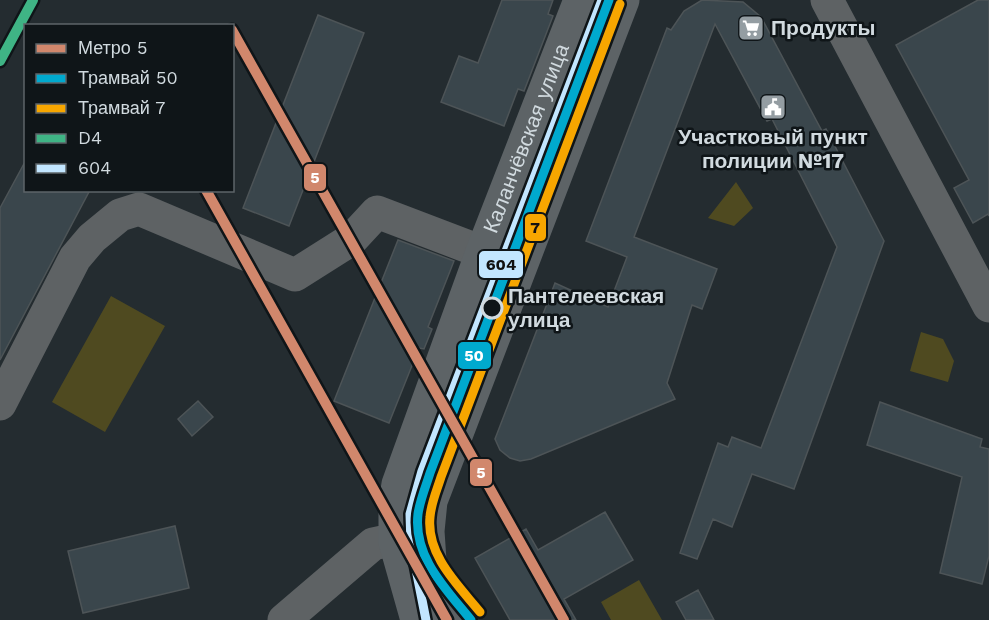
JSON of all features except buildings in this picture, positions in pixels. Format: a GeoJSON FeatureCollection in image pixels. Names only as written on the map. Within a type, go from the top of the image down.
{"type":"FeatureCollection","features":[{"type":"Feature","properties":{"kind":"main road","name":"Каланчёвская улица"},"geometry":{"type":"LineString","coordinates":[[417,620],[395,542],[395,503],[398,484],[482,252],[580,0]]}},
{"type":"Feature","properties":{"kind":"main road","name":"Каланчёвская улица"},"geometry":{"type":"LineString","coordinates":[[434,620],[428,531],[431,501],[623,0]]}},
{"type":"Feature","properties":{"kind":"street"},"geometry":{"type":"LineString","coordinates":[[827,0],[989,306]]}},
{"type":"Feature","properties":{"kind":"street"},"geometry":{"type":"LineString","coordinates":[[0,404],[75,258],[92,238],[120,215],[139,209],[295,275],[352,239],[376,212],[482,252]]}},
{"type":"Feature","properties":{"kind":"street"},"geometry":{"type":"LineString","coordinates":[[284,620],[373,544],[384,541],[395,542],[404,547],[432,580],[460,620]]}},
{"type":"Feature","properties":{"kind":"shaded area"},"geometry":{"type":"Polygon","coordinates":[[[736,182],[753,208],[734,226],[708,218],[736,182]]]}},
{"type":"Feature","properties":{"kind":"shaded area"},"geometry":{"type":"Polygon","coordinates":[[[111,296],[165,326],[105,432],[52,402],[111,296]]]}},
{"type":"Feature","properties":{"kind":"shaded area"},"geometry":{"type":"Polygon","coordinates":[[[921,332],[943,339],[954,361],[948,382],[910,371],[921,332]]]}},
{"type":"Feature","properties":{"kind":"shaded area"},"geometry":{"type":"Polygon","coordinates":[[[639,580],[662,620],[611,620],[601,602],[639,580]]]}},
{"type":"Feature","properties":{"kind":"metro line","name":"5"},"geometry":{"type":"LineString","coordinates":[[234,34],[564,620]]}},
{"type":"Feature","properties":{"kind":"metro line","name":"5"},"geometry":{"type":"LineString","coordinates":[[207,192],[447,620]]}},
{"type":"Feature","properties":{"kind":"tram line","name":"50"},"geometry":{"type":"LineString","coordinates":[[471,620],[442,584],[426,558],[418,530],[419,509],[430,473],[609,0]]}},
{"type":"Feature","properties":{"kind":"tram line","name":"7"},"geometry":{"type":"LineString","coordinates":[[480,612],[453,580],[438,557],[430,531],[432,507],[441,477],[620,4]]}},
{"type":"Feature","properties":{"kind":"transit line","name":"D4"},"geometry":{"type":"LineString","coordinates":[[0,61],[33,0]]}},
{"type":"Feature","properties":{"kind":"transit line","name":"604"},"geometry":{"type":"LineString","coordinates":[[426,620],[411,544],[410,514],[422,471],[602,0]]}},
{"type":"Feature","properties":{"kind":"place","name":"Продукты"},"geometry":{"type":"Point","coordinates":[751,28]}},
{"type":"Feature","properties":{"kind":"place","name":"Участковый пункт полиции №17"},"geometry":{"type":"Point","coordinates":[773,107]}},
{"type":"Feature","properties":{"kind":"place","name":"Пантелеевская улица"},"geometry":{"type":"Point","coordinates":[492,308]}}]}
